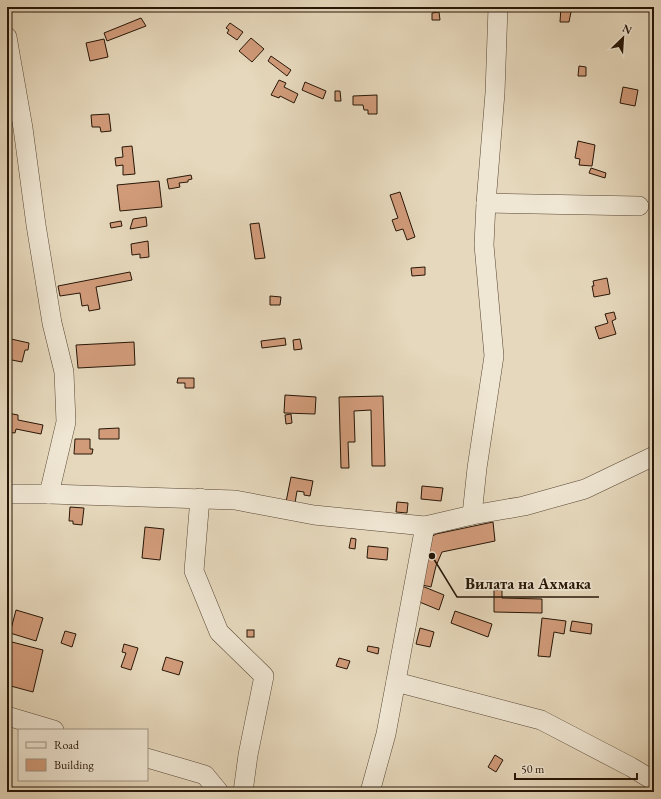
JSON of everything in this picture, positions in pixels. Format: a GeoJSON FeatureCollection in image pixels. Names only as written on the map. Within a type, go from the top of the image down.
{"type":"FeatureCollection","features":[{"type":"Feature","properties":{"kind":"street"},"geometry":{"type":"LineString","coordinates":[[472,515],[477,468],[494,356],[484,245],[495,93],[498,7]]}},
{"type":"Feature","properties":{"kind":"street"},"geometry":{"type":"LineString","coordinates":[[7,37],[23,128],[36,225],[52,323],[64,372],[66,422],[49,494]]}},
{"type":"Feature","properties":{"kind":"street"},"geometry":{"type":"LineString","coordinates":[[486,203],[639,206]]}},
{"type":"Feature","properties":{"kind":"street"},"geometry":{"type":"LineString","coordinates":[[7,494],[235,500],[314,515],[425,526],[472,515],[524,506],[585,489],[654,456]]}},
{"type":"Feature","properties":{"kind":"street"},"geometry":{"type":"LineString","coordinates":[[200,498],[194,570],[219,632],[264,676],[248,755],[243,792]]}},
{"type":"Feature","properties":{"kind":"street"},"geometry":{"type":"LineString","coordinates":[[370,792],[386,734],[425,526]]}},
{"type":"Feature","properties":{"kind":"street"},"geometry":{"type":"LineString","coordinates":[[396,682],[541,720],[631,766],[654,781]]}},
{"type":"Feature","properties":{"kind":"street"},"geometry":{"type":"LineString","coordinates":[[7,716],[51,729]]}},
{"type":"Feature","properties":{"kind":"street"},"geometry":{"type":"LineString","coordinates":[[148,758],[205,776],[219,792]]}},
{"type":"Feature","properties":{"kind":"building"},"geometry":{"type":"Polygon","coordinates":[[[561,7],[572,7],[569,22],[560,22],[561,7]]]}},
{"type":"Feature","properties":{"kind":"building"},"geometry":{"type":"Polygon","coordinates":[[[439,12],[440,20],[432,20],[432,13],[439,12]]]}},
{"type":"Feature","properties":{"kind":"building"},"geometry":{"type":"Polygon","coordinates":[[[141,18],[146,26],[107,41],[104,33],[141,18]]]}},
{"type":"Feature","properties":{"kind":"building"},"geometry":{"type":"Polygon","coordinates":[[[230,23],[243,32],[237,40],[227,33],[229,30],[226,28],[230,23]]]}},
{"type":"Feature","properties":{"kind":"building"},"geometry":{"type":"Polygon","coordinates":[[[251,38],[264,49],[252,62],[239,51],[251,38]]]}},
{"type":"Feature","properties":{"kind":"building"},"geometry":{"type":"Polygon","coordinates":[[[104,39],[108,57],[90,61],[86,43],[104,39]]]}},
{"type":"Feature","properties":{"kind":"building"},"geometry":{"type":"Polygon","coordinates":[[[271,56],[291,70],[287,76],[268,61],[271,56]]]}},
{"type":"Feature","properties":{"kind":"building"},"geometry":{"type":"Polygon","coordinates":[[[579,66],[586,67],[586,76],[578,76],[579,66]]]}},
{"type":"Feature","properties":{"kind":"building"},"geometry":{"type":"Polygon","coordinates":[[[279,80],[286,83],[284,87],[298,94],[294,103],[280,96],[279,98],[271,95],[279,80]]]}},
{"type":"Feature","properties":{"kind":"building"},"geometry":{"type":"Polygon","coordinates":[[[305,82],[326,91],[323,99],[302,90],[305,82]]]}},
{"type":"Feature","properties":{"kind":"building"},"geometry":{"type":"Polygon","coordinates":[[[623,87],[638,90],[635,106],[620,103],[623,87]]]}},
{"type":"Feature","properties":{"kind":"building"},"geometry":{"type":"Polygon","coordinates":[[[335,91],[340,91],[341,101],[335,101],[335,91]]]}},
{"type":"Feature","properties":{"kind":"building"},"geometry":{"type":"Polygon","coordinates":[[[377,95],[377,114],[368,114],[368,110],[364,110],[363,105],[353,105],[353,96],[377,95]]]}},
{"type":"Feature","properties":{"kind":"building"},"geometry":{"type":"Polygon","coordinates":[[[109,114],[111,131],[101,132],[100,127],[92,127],[91,115],[109,114]]]}},
{"type":"Feature","properties":{"kind":"building"},"geometry":{"type":"Polygon","coordinates":[[[578,141],[595,145],[592,166],[579,165],[580,159],[575,158],[578,141]]]}},
{"type":"Feature","properties":{"kind":"building"},"geometry":{"type":"Polygon","coordinates":[[[132,146],[135,174],[123,175],[123,165],[116,166],[115,158],[123,157],[122,147],[132,146]]]}},
{"type":"Feature","properties":{"kind":"building"},"geometry":{"type":"Polygon","coordinates":[[[591,168],[606,173],[605,178],[589,173],[591,168]]]}},
{"type":"Feature","properties":{"kind":"building"},"geometry":{"type":"Polygon","coordinates":[[[191,175],[192,179],[188,180],[188,182],[179,183],[180,187],[169,189],[167,179],[191,175]]]}},
{"type":"Feature","properties":{"kind":"building"},"geometry":{"type":"Polygon","coordinates":[[[159,181],[162,207],[120,211],[117,185],[159,181]]]}},
{"type":"Feature","properties":{"kind":"building"},"geometry":{"type":"Polygon","coordinates":[[[400,192],[415,237],[407,240],[403,229],[396,231],[392,220],[398,218],[390,195],[400,192]]]}},
{"type":"Feature","properties":{"kind":"building"},"geometry":{"type":"Polygon","coordinates":[[[146,217],[147,226],[130,229],[133,219],[146,217]]]}},
{"type":"Feature","properties":{"kind":"building"},"geometry":{"type":"Polygon","coordinates":[[[121,221],[122,226],[111,228],[110,223],[121,221]]]}},
{"type":"Feature","properties":{"kind":"building"},"geometry":{"type":"Polygon","coordinates":[[[259,223],[265,258],[255,259],[250,224],[259,223]]]}},
{"type":"Feature","properties":{"kind":"building"},"geometry":{"type":"Polygon","coordinates":[[[148,241],[149,257],[140,258],[140,254],[132,255],[131,244],[148,241]]]}},
{"type":"Feature","properties":{"kind":"building"},"geometry":{"type":"Polygon","coordinates":[[[425,267],[425,275],[412,276],[411,268],[425,267]]]}},
{"type":"Feature","properties":{"kind":"building"},"geometry":{"type":"Polygon","coordinates":[[[130,272],[132,280],[96,287],[100,309],[89,311],[88,305],[82,306],[80,293],[60,296],[58,286],[130,272]]]}},
{"type":"Feature","properties":{"kind":"building"},"geometry":{"type":"Polygon","coordinates":[[[607,278],[610,294],[594,297],[592,286],[594,286],[593,281],[607,278]]]}},
{"type":"Feature","properties":{"kind":"building"},"geometry":{"type":"Polygon","coordinates":[[[270,296],[281,297],[280,305],[270,305],[270,296]]]}},
{"type":"Feature","properties":{"kind":"building"},"geometry":{"type":"Polygon","coordinates":[[[614,312],[616,319],[612,321],[616,334],[599,339],[595,327],[608,323],[605,314],[614,312]]]}},
{"type":"Feature","properties":{"kind":"building"},"geometry":{"type":"Polygon","coordinates":[[[285,338],[286,345],[262,348],[261,341],[285,338]]]}},
{"type":"Feature","properties":{"kind":"building"},"geometry":{"type":"Polygon","coordinates":[[[11,339],[29,343],[28,350],[25,350],[22,362],[7,359],[11,339]]]}},
{"type":"Feature","properties":{"kind":"building"},"geometry":{"type":"Polygon","coordinates":[[[300,339],[302,349],[294,350],[293,340],[300,339]]]}},
{"type":"Feature","properties":{"kind":"building"},"geometry":{"type":"Polygon","coordinates":[[[134,342],[135,365],[78,368],[76,345],[134,342]]]}},
{"type":"Feature","properties":{"kind":"building"},"geometry":{"type":"Polygon","coordinates":[[[178,378],[194,378],[194,388],[185,388],[185,383],[177,383],[178,378]]]}},
{"type":"Feature","properties":{"kind":"building"},"geometry":{"type":"Polygon","coordinates":[[[285,395],[316,397],[315,414],[284,413],[285,395]]]}},
{"type":"Feature","properties":{"kind":"building"},"geometry":{"type":"Polygon","coordinates":[[[383,396],[385,466],[372,466],[371,410],[354,411],[355,442],[348,442],[349,468],[341,468],[339,397],[383,396]]]}},
{"type":"Feature","properties":{"kind":"building"},"geometry":{"type":"Polygon","coordinates":[[[7,413],[18,415],[18,420],[43,425],[41,434],[16,429],[15,433],[7,432],[9,419],[7,419],[7,413]]]}},
{"type":"Feature","properties":{"kind":"building"},"geometry":{"type":"Polygon","coordinates":[[[291,414],[292,423],[286,424],[285,415],[291,414]]]}},
{"type":"Feature","properties":{"kind":"building"},"geometry":{"type":"Polygon","coordinates":[[[119,428],[119,439],[99,439],[99,429],[119,428]]]}},
{"type":"Feature","properties":{"kind":"building"},"geometry":{"type":"Polygon","coordinates":[[[75,439],[90,439],[90,449],[93,449],[92,454],[74,454],[75,439]]]}},
{"type":"Feature","properties":{"kind":"building"},"geometry":{"type":"Polygon","coordinates":[[[291,477],[313,481],[310,496],[304,495],[304,492],[297,491],[295,503],[286,502],[291,477]]]}},
{"type":"Feature","properties":{"kind":"building"},"geometry":{"type":"Polygon","coordinates":[[[422,486],[443,488],[441,501],[421,499],[422,486]]]}},
{"type":"Feature","properties":{"kind":"building"},"geometry":{"type":"Polygon","coordinates":[[[397,502],[408,503],[407,513],[396,512],[397,502]]]}},
{"type":"Feature","properties":{"kind":"building"},"geometry":{"type":"Polygon","coordinates":[[[70,507],[84,508],[82,525],[73,524],[73,521],[69,521],[70,507]]]}},
{"type":"Feature","properties":{"kind":"building"},"geometry":{"type":"Polygon","coordinates":[[[493,522],[495,541],[442,552],[436,566],[431,587],[418,584],[431,537],[436,534],[493,522]]]}},
{"type":"Feature","properties":{"kind":"building"},"geometry":{"type":"Polygon","coordinates":[[[145,527],[164,529],[160,560],[142,558],[145,527]]]}},
{"type":"Feature","properties":{"kind":"building"},"geometry":{"type":"Polygon","coordinates":[[[351,538],[356,539],[355,549],[349,548],[351,538]]]}},
{"type":"Feature","properties":{"kind":"building"},"geometry":{"type":"Polygon","coordinates":[[[368,546],[388,548],[387,560],[367,558],[368,546]]]}},
{"type":"Feature","properties":{"kind":"building"},"geometry":{"type":"Polygon","coordinates":[[[422,586],[444,595],[439,610],[417,601],[422,586]]]}},
{"type":"Feature","properties":{"kind":"building"},"geometry":{"type":"Polygon","coordinates":[[[494,590],[502,590],[502,598],[542,599],[542,613],[494,612],[494,590]]]}},
{"type":"Feature","properties":{"kind":"building"},"geometry":{"type":"Polygon","coordinates":[[[16,610],[43,618],[36,641],[10,633],[16,610]]]}},
{"type":"Feature","properties":{"kind":"building"},"geometry":{"type":"Polygon","coordinates":[[[455,611],[492,624],[488,637],[451,623],[455,611]]]}},
{"type":"Feature","properties":{"kind":"building"},"geometry":{"type":"Polygon","coordinates":[[[542,618],[566,621],[564,634],[554,632],[550,657],[538,656],[542,618]]]}},
{"type":"Feature","properties":{"kind":"building"},"geometry":{"type":"Polygon","coordinates":[[[572,621],[592,624],[591,634],[570,631],[572,621]]]}},
{"type":"Feature","properties":{"kind":"building"},"geometry":{"type":"Polygon","coordinates":[[[420,628],[434,632],[430,647],[416,644],[420,628]]]}},
{"type":"Feature","properties":{"kind":"building"},"geometry":{"type":"Polygon","coordinates":[[[247,630],[254,630],[254,637],[247,637],[247,630]]]}},
{"type":"Feature","properties":{"kind":"building"},"geometry":{"type":"Polygon","coordinates":[[[65,631],[76,634],[72,647],[61,643],[65,631]]]}},
{"type":"Feature","properties":{"kind":"building"},"geometry":{"type":"Polygon","coordinates":[[[8,641],[43,650],[33,692],[7,685],[8,641]]]}},
{"type":"Feature","properties":{"kind":"building"},"geometry":{"type":"Polygon","coordinates":[[[124,644],[138,648],[131,670],[121,667],[126,653],[122,652],[124,644]]]}},
{"type":"Feature","properties":{"kind":"building"},"geometry":{"type":"Polygon","coordinates":[[[368,646],[379,648],[378,654],[367,651],[368,646]]]}},
{"type":"Feature","properties":{"kind":"building"},"geometry":{"type":"Polygon","coordinates":[[[166,657],[183,662],[179,675],[162,670],[166,657]]]}},
{"type":"Feature","properties":{"kind":"building"},"geometry":{"type":"Polygon","coordinates":[[[339,658],[350,661],[347,669],[336,666],[339,658]]]}},
{"type":"Feature","properties":{"kind":"building"},"geometry":{"type":"Polygon","coordinates":[[[495,755],[503,760],[496,772],[488,767],[495,755]]]}},
{"type":"Feature","properties":{"kind":"place","name":"Вилата на Ахмака"},"geometry":{"type":"Point","coordinates":[432,556]}}]}
